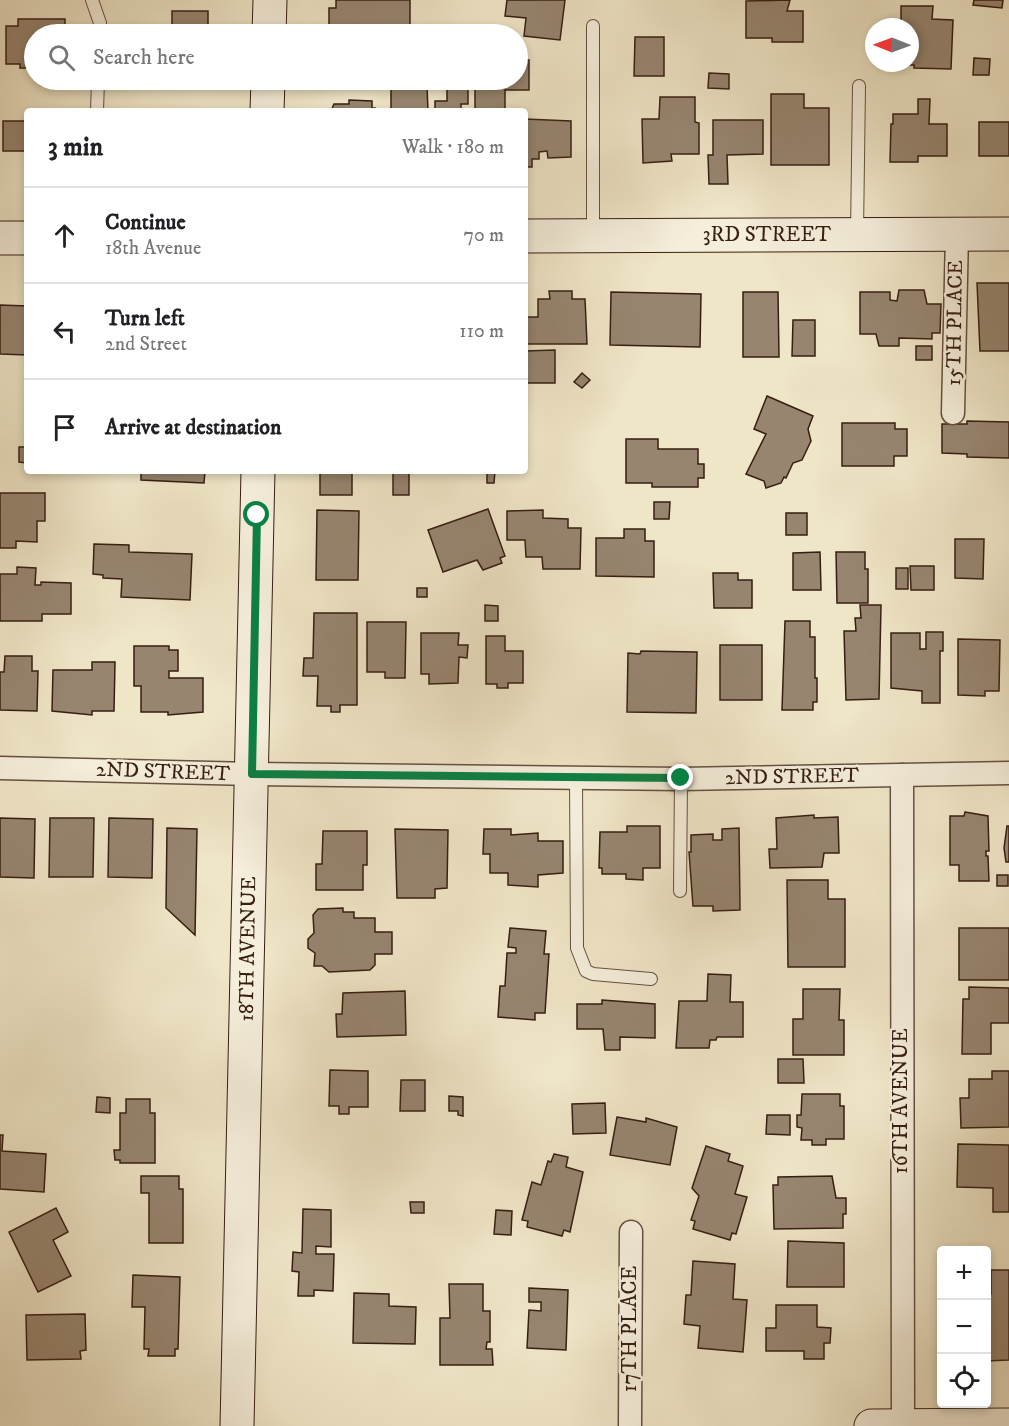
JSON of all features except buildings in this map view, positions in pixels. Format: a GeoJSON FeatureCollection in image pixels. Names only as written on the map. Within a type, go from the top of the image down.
{"type":"FeatureCollection","features":[{"type":"Feature","properties":{"kind":"street"},"geometry":{"type":"LineString","coordinates":[[269,24],[270,0]]}},
{"type":"Feature","properties":{"kind":"street"},"geometry":{"type":"LineString","coordinates":[[267,108],[268,90]]}},
{"type":"Feature","properties":{"kind":"street","name":"15TH PLACE"},"geometry":{"type":"LineString","coordinates":[[952,413],[957,234]]}},
{"type":"Feature","properties":{"kind":"street","name":"3RD STREET"},"geometry":{"type":"LineString","coordinates":[[528,236],[1009,234]]}},
{"type":"Feature","properties":{"kind":"street"},"geometry":{"type":"LineString","coordinates":[[0,238],[24,238]]}},
{"type":"Feature","properties":{"kind":"street","name":"18TH AVENUE"},"geometry":{"type":"LineString","coordinates":[[237,1426],[258,474]]}},
{"type":"Feature","properties":{"kind":"street","name":"2ND STREET"},"geometry":{"type":"LineString","coordinates":[[0,768],[576,778],[1009,773]]}},
{"type":"Feature","properties":{"kind":"street","name":"16TH AVENUE"},"geometry":{"type":"LineString","coordinates":[[903,775],[903,1426]]}},
{"type":"Feature","properties":{"kind":"street","name":"17TH PLACE"},"geometry":{"type":"LineString","coordinates":[[630,1426],[631,1232]]}},
{"type":"Feature","properties":{"kind":"street"},"geometry":{"type":"LineString","coordinates":[[872,1426],[1009,1425]]}},
{"type":"Feature","properties":{"kind":"lane"},"geometry":{"type":"LineString","coordinates":[[92,0],[100,24]]}},
{"type":"Feature","properties":{"kind":"lane"},"geometry":{"type":"LineString","coordinates":[[593,26],[593,236]]}},
{"type":"Feature","properties":{"kind":"lane"},"geometry":{"type":"LineString","coordinates":[[857,234],[859,86]]}},
{"type":"Feature","properties":{"kind":"lane"},"geometry":{"type":"LineString","coordinates":[[97,108],[98,90]]}},
{"type":"Feature","properties":{"kind":"lane"},"geometry":{"type":"LineString","coordinates":[[576,778],[578,948],[586,971],[593,974],[651,979]]}},
{"type":"Feature","properties":{"kind":"lane"},"geometry":{"type":"LineString","coordinates":[[680,891],[681,778]]}},
{"type":"Feature","properties":{"kind":"route"},"geometry":{"type":"LineString","coordinates":[[257,515],[252,774],[681,778]]}}]}
